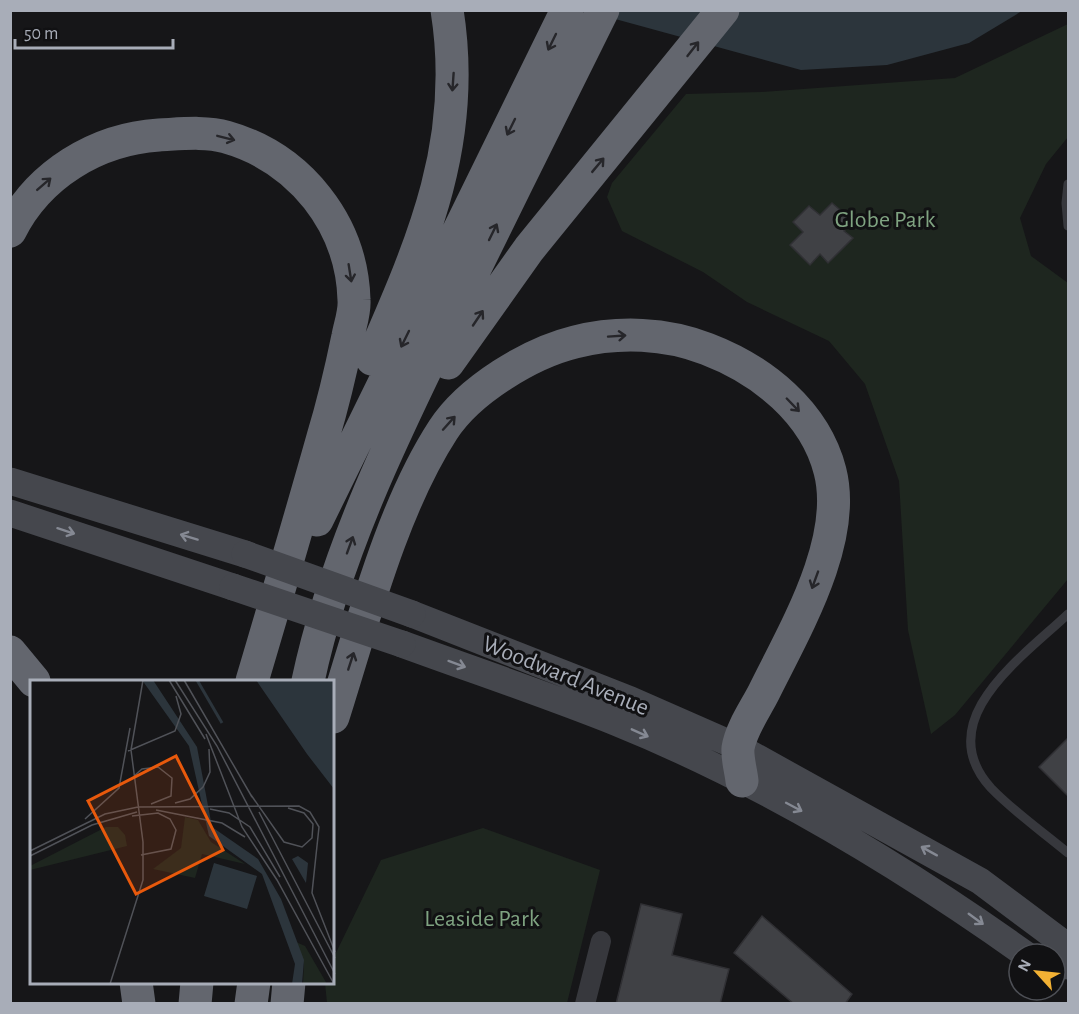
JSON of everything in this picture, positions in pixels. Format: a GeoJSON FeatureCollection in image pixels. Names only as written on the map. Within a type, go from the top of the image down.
{"type":"FeatureCollection","features":[{"type":"Feature","properties":{"kind":"highway"},"geometry":{"type":"LineString","coordinates":[[264,680],[292,586],[327,497],[567,10]]}},
{"type":"Feature","properties":{"kind":"highway"},"geometry":{"type":"LineString","coordinates":[[308,680],[317,643],[370,493],[411,398],[603,10]]}},
{"type":"Feature","properties":{"kind":"highway"},"geometry":{"type":"LineString","coordinates":[[370,493],[432,387],[486,306],[529,249],[663,87],[723,10]]}},
{"type":"Feature","properties":{"kind":"highway"},"geometry":{"type":"LineString","coordinates":[[327,497],[356,397],[416,258],[440,187],[451,114],[454,68],[448,17]]}},
{"type":"Feature","properties":{"kind":"highway"},"geometry":{"type":"LineString","coordinates":[[10,231],[39,187],[93,150],[145,136],[185,133],[225,137],[269,154],[312,190],[338,228],[350,265],[355,302],[337,391],[252,680]]}},
{"type":"Feature","properties":{"kind":"highway"},"geometry":{"type":"LineString","coordinates":[[334,714],[382,564],[419,473],[444,428],[476,396],[512,368],[551,348],[589,338],[654,336],[678,339],[710,350],[742,366],[779,391],[798,410],[812,430],[830,472],[833,524],[816,580],[738,747],[742,781]]}},
{"type":"Feature","properties":{"kind":"highway"},"geometry":{"type":"LineString","coordinates":[[10,652],[33,680]]}},
{"type":"Feature","properties":{"kind":"highway"},"geometry":{"type":"LineString","coordinates":[[136,984],[139,1004]]}},
{"type":"Feature","properties":{"kind":"highway"},"geometry":{"type":"LineString","coordinates":[[195,1004],[197,984]]}},
{"type":"Feature","properties":{"kind":"highway"},"geometry":{"type":"LineString","coordinates":[[250,1004],[254,984]]}},
{"type":"Feature","properties":{"kind":"highway"},"geometry":{"type":"LineString","coordinates":[[287,1004],[289,984]]}},
{"type":"Feature","properties":{"kind":"main road","name":"Woodward Avenue"},"geometry":{"type":"LineString","coordinates":[[10,482],[245,554],[412,614],[631,700],[738,747],[980,881],[1059,940],[1068,967]]}},
{"type":"Feature","properties":{"kind":"main road","name":"Woodward Avenue"},"geometry":{"type":"LineString","coordinates":[[10,513],[402,644],[616,723],[795,807],[892,864],[1007,942]]}},
{"type":"Feature","properties":{"kind":"street"},"geometry":{"type":"LineString","coordinates":[[585,1004],[601,941]]}},
{"type":"Feature","properties":{"kind":"lane"},"geometry":{"type":"LineString","coordinates":[[1068,184],[1066,203],[1068,226]]}},
{"type":"Feature","properties":{"kind":"lane"},"geometry":{"type":"LineString","coordinates":[[1068,614],[987,691],[976,711],[972,733],[974,756],[990,786],[1068,853]]}},
{"type":"Feature","properties":{"kind":"green space","name":"Globe Park"},"geometry":{"type":"Polygon","coordinates":[[[1068,24],[1068,137],[1046,164],[1020,218],[1031,256],[1068,283],[1068,579],[955,715],[931,734],[908,630],[899,481],[865,384],[829,341],[747,302],[703,272],[622,231],[607,197],[612,183],[686,94],[761,92],[955,78],[1068,24]]]}},
{"type":"Feature","properties":{"kind":"green space","name":"Leaside Park"},"geometry":{"type":"Polygon","coordinates":[[[483,828],[600,870],[567,1003],[327,1003],[325,984],[334,984],[334,957],[381,860],[483,828]]]}},
{"type":"Feature","properties":{"kind":"shaded area"},"geometry":{"type":"Polygon","coordinates":[[[586,11],[1022,11],[969,43],[887,65],[801,70],[586,11]]]}},
{"type":"Feature","properties":{"kind":"building"},"geometry":{"type":"Polygon","coordinates":[[[832,203],[853,221],[844,231],[853,238],[828,263],[820,254],[810,265],[790,245],[803,232],[793,222],[809,206],[820,215],[832,203]]]}},
{"type":"Feature","properties":{"kind":"building"},"geometry":{"type":"Polygon","coordinates":[[[1068,738],[1068,796],[1039,767],[1068,738]]]}},
{"type":"Feature","properties":{"kind":"building"},"geometry":{"type":"Polygon","coordinates":[[[641,904],[682,914],[672,955],[729,969],[720,1004],[616,1004],[641,904]]]}},
{"type":"Feature","properties":{"kind":"building"},"geometry":{"type":"Polygon","coordinates":[[[762,916],[852,994],[845,1004],[794,1004],[734,953],[762,916]]]}}]}
